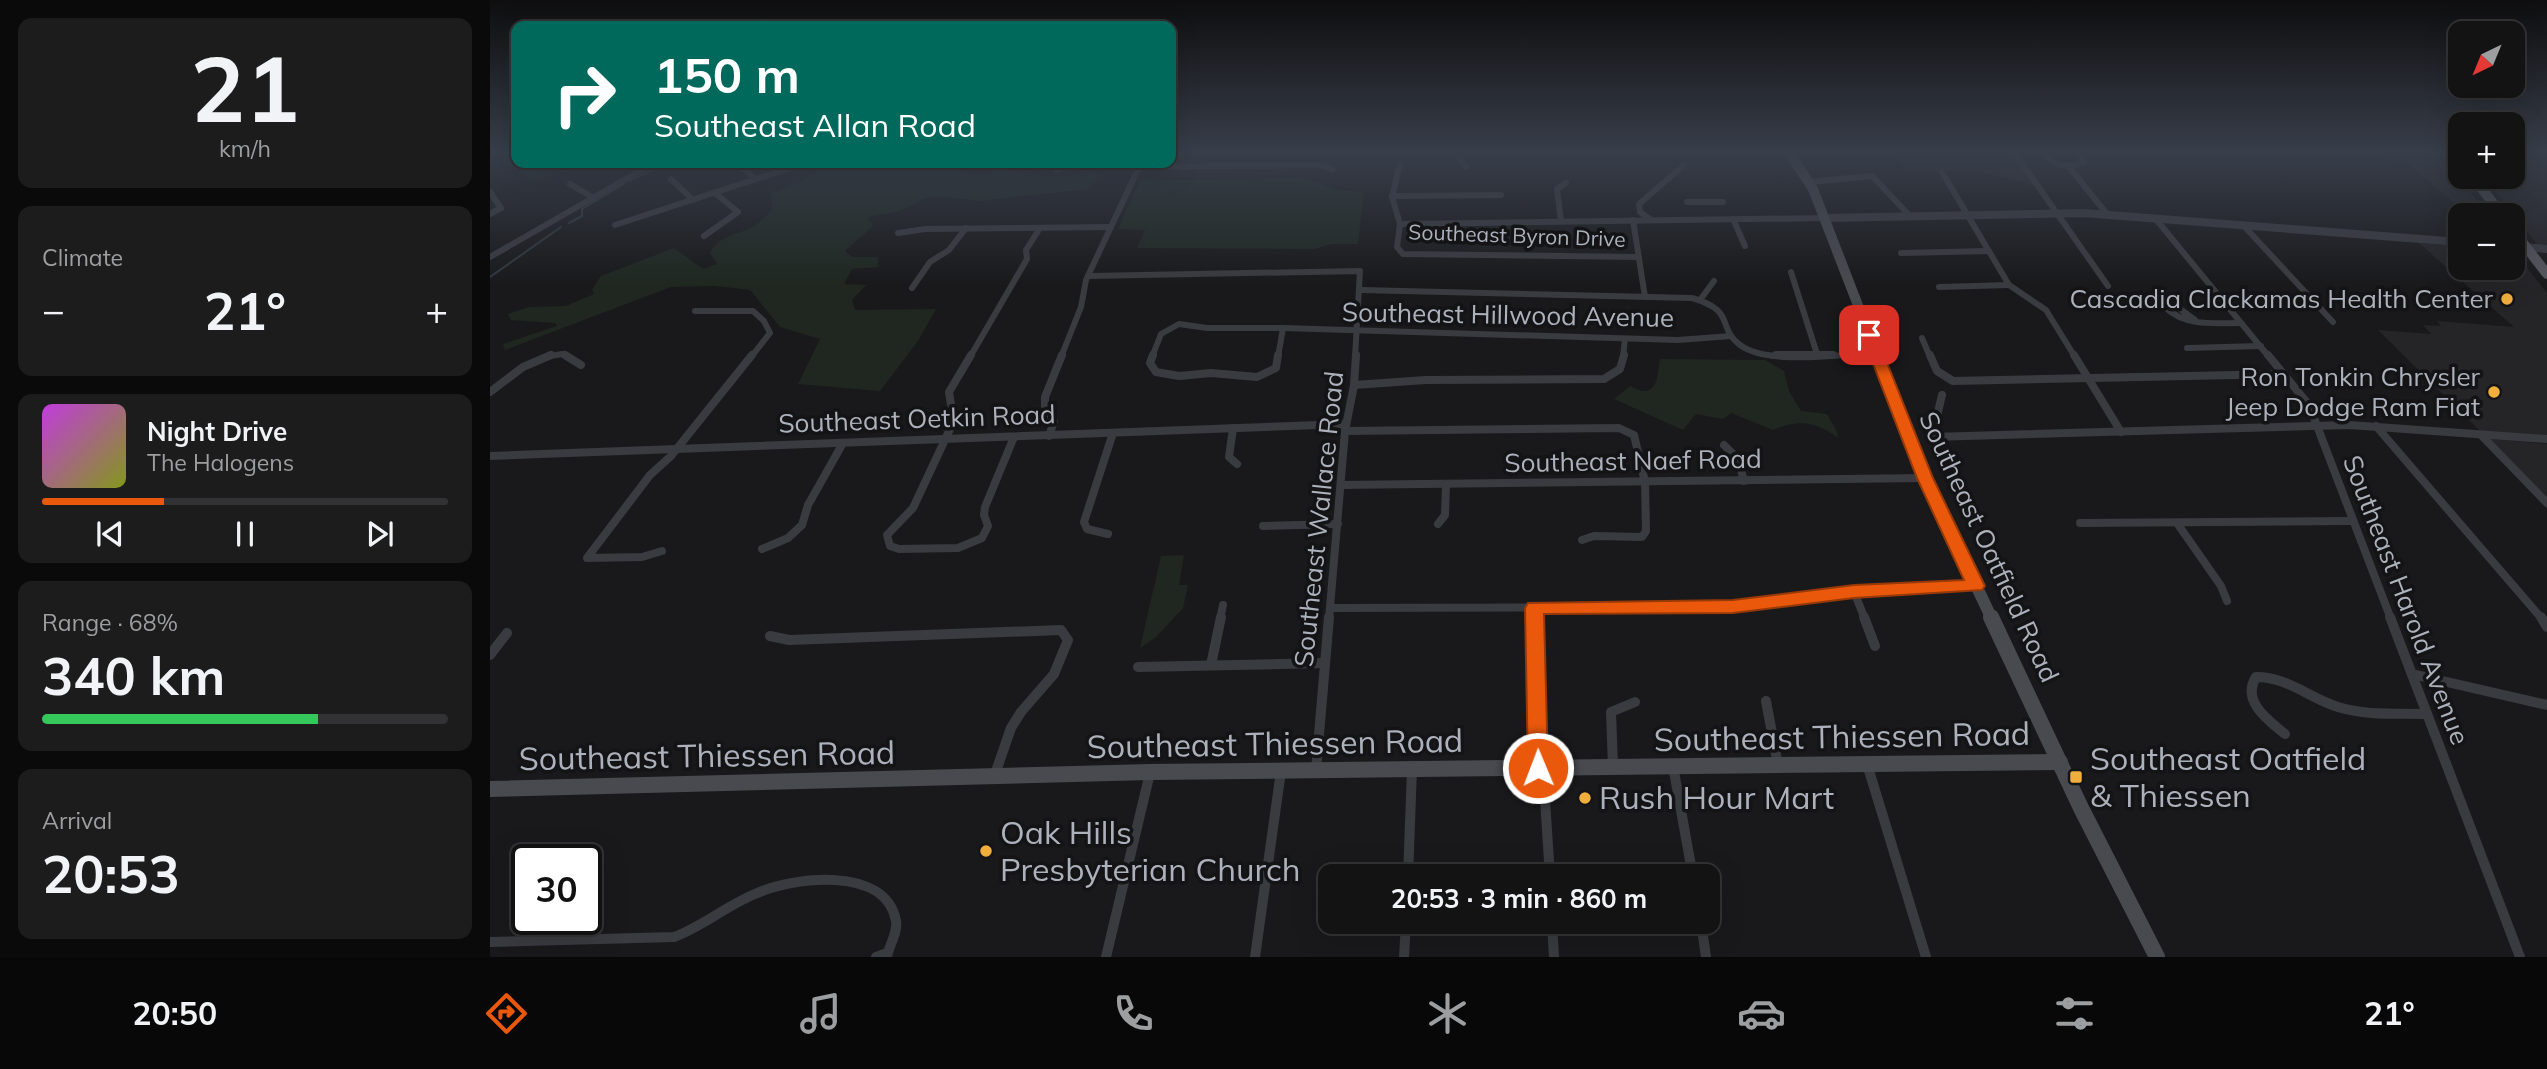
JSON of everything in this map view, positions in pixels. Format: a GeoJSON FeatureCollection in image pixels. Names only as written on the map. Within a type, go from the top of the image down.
{"type":"FeatureCollection","features":[{"type":"Feature","properties":{"kind":"main road","name":"Southeast Oatfield Road"},"geometry":{"type":"LineString","coordinates":[[1815,197],[1925,478],[2060,762],[2157,957]]}},
{"type":"Feature","properties":{"kind":"main road"},"geometry":{"type":"LineString","coordinates":[[2526,247],[2547,274]]}},
{"type":"Feature","properties":{"kind":"main road","name":"Southeast Thiessen Road"},"geometry":{"type":"LineString","coordinates":[[490,789],[1150,772],[2060,762]]}},
{"type":"Feature","properties":{"kind":"street"},"geometry":{"type":"LineString","coordinates":[[490,214],[501,208],[493,197]]}},
{"type":"Feature","properties":{"kind":"street"},"geometry":{"type":"LineString","coordinates":[[690,197],[693,200]]}},
{"type":"Feature","properties":{"kind":"street"},"geometry":{"type":"LineString","coordinates":[[615,225],[702,197]]}},
{"type":"Feature","properties":{"kind":"street"},"geometry":{"type":"LineString","coordinates":[[704,236],[738,212],[720,197]]}},
{"type":"Feature","properties":{"kind":"street"},"geometry":{"type":"LineString","coordinates":[[1049,436],[1054,421],[1045,406],[1045,397],[1078,315],[1088,276],[1125,197]]}},
{"type":"Feature","properties":{"kind":"street","name":"Southeast Byron Drive"},"geometry":{"type":"LineString","coordinates":[[1392,197],[1400,225],[1398,251],[1411,255],[1639,257]]}},
{"type":"Feature","properties":{"kind":"street"},"geometry":{"type":"LineString","coordinates":[[1559,197],[1561,221]]}},
{"type":"Feature","properties":{"kind":"street"},"geometry":{"type":"LineString","coordinates":[[1647,197],[1639,204],[1640,212],[1651,220]]}},
{"type":"Feature","properties":{"kind":"street"},"geometry":{"type":"LineString","coordinates":[[1892,197],[1910,216]]}},
{"type":"Feature","properties":{"kind":"street"},"geometry":{"type":"LineString","coordinates":[[1956,197],[2008,285],[2046,310],[2121,432]]}},
{"type":"Feature","properties":{"kind":"street"},"geometry":{"type":"LineString","coordinates":[[2045,197],[2108,286]]}},
{"type":"Feature","properties":{"kind":"street"},"geometry":{"type":"LineString","coordinates":[[2093,197],[2107,214]]}},
{"type":"Feature","properties":{"kind":"street"},"geometry":{"type":"LineString","coordinates":[[490,257],[594,198]]}},
{"type":"Feature","properties":{"kind":"street"},"geometry":{"type":"LineString","coordinates":[[1687,202],[1723,202]]}},
{"type":"Feature","properties":{"kind":"street"},"geometry":{"type":"LineString","coordinates":[[1702,202],[1707,219]]}},
{"type":"Feature","properties":{"kind":"street"},"geometry":{"type":"LineString","coordinates":[[1400,225],[2057,213],[2107,214],[2448,241]]}},
{"type":"Feature","properties":{"kind":"street","name":"Southeast Harold Avenue"},"geometry":{"type":"LineString","coordinates":[[2155,218],[2305,399],[2318,426],[2520,957]]}},
{"type":"Feature","properties":{"kind":"street"},"geometry":{"type":"LineString","coordinates":[[1733,219],[1745,246]]}},
{"type":"Feature","properties":{"kind":"street"},"geometry":{"type":"LineString","coordinates":[[1633,220],[1645,297]]}},
{"type":"Feature","properties":{"kind":"street"},"geometry":{"type":"LineString","coordinates":[[2243,225],[2333,322]]}},
{"type":"Feature","properties":{"kind":"street"},"geometry":{"type":"LineString","coordinates":[[898,233],[966,228],[1111,227]]}},
{"type":"Feature","properties":{"kind":"street"},"geometry":{"type":"LineString","coordinates":[[912,288],[930,262],[949,250],[966,228]]}},
{"type":"Feature","properties":{"kind":"street"},"geometry":{"type":"LineString","coordinates":[[1014,437],[985,507],[984,515],[988,526],[982,538],[958,548],[899,549],[890,546],[887,535],[913,508],[945,439],[953,417],[949,392],[975,345],[1001,307],[1027,259],[1026,250],[1040,228]]}},
{"type":"Feature","properties":{"kind":"street"},"geometry":{"type":"LineString","coordinates":[[2526,247],[2547,249]]}},
{"type":"Feature","properties":{"kind":"street"},"geometry":{"type":"LineString","coordinates":[[1901,253],[1988,251]]}},
{"type":"Feature","properties":{"kind":"street","name":"Southeast Wallace Road"},"geometry":{"type":"LineString","coordinates":[[1088,276],[1360,271],[1354,385],[1345,428],[1317,770]]}},
{"type":"Feature","properties":{"kind":"street"},"geometry":{"type":"LineString","coordinates":[[1791,272],[1817,354]]}},
{"type":"Feature","properties":{"kind":"street"},"geometry":{"type":"LineString","coordinates":[[1699,300],[1714,281]]}},
{"type":"Feature","properties":{"kind":"street"},"geometry":{"type":"LineString","coordinates":[[1939,287],[2008,285]]}},
{"type":"Feature","properties":{"kind":"street"},"geometry":{"type":"LineString","coordinates":[[1361,290],[1699,300],[1722,312],[1731,335],[1741,346],[1759,354],[1876,353]]}},
{"type":"Feature","properties":{"kind":"street"},"geometry":{"type":"LineString","coordinates":[[662,551],[642,557],[587,558],[650,475],[770,333],[769,327],[753,312],[695,311]]}},
{"type":"Feature","properties":{"kind":"street"},"geometry":{"type":"LineString","coordinates":[[2195,320],[2241,323]]}},
{"type":"Feature","properties":{"kind":"street","name":"Southeast Hillwood Avenue"},"geometry":{"type":"LineString","coordinates":[[1283,328],[1276,368],[1264,375],[1211,373],[1169,376],[1156,372],[1150,363],[1161,334],[1173,326],[1425,330],[1696,340],[1731,335]]}},
{"type":"Feature","properties":{"kind":"street"},"geometry":{"type":"LineString","coordinates":[[1354,385],[1426,380],[1604,379],[1615,375],[1623,366],[1625,338]]}},
{"type":"Feature","properties":{"kind":"street"},"geometry":{"type":"LineString","coordinates":[[1922,338],[1937,371],[1947,379],[2284,374]]}},
{"type":"Feature","properties":{"kind":"street"},"geometry":{"type":"LineString","coordinates":[[2187,348],[2261,346]]}},
{"type":"Feature","properties":{"kind":"street"},"geometry":{"type":"LineString","coordinates":[[490,392],[514,371],[554,355],[565,355],[581,365]]}},
{"type":"Feature","properties":{"kind":"street"},"geometry":{"type":"LineString","coordinates":[[1942,396],[1932,437],[2376,426],[2547,439]]}},
{"type":"Feature","properties":{"kind":"street"},"geometry":{"type":"LineString","coordinates":[[2376,426],[2537,610],[2547,627]]}},
{"type":"Feature","properties":{"kind":"street"},"geometry":{"type":"LineString","coordinates":[[1233,428],[1229,457],[1237,464]]}},
{"type":"Feature","properties":{"kind":"street","name":"Southeast Oetkin Road"},"geometry":{"type":"LineString","coordinates":[[490,456],[1233,428],[1619,428],[1634,435],[1645,482]]}},
{"type":"Feature","properties":{"kind":"street"},"geometry":{"type":"LineString","coordinates":[[1108,534],[1087,529],[1084,522],[1113,433]]}},
{"type":"Feature","properties":{"kind":"street"},"geometry":{"type":"LineString","coordinates":[[2481,435],[2547,503]]}},
{"type":"Feature","properties":{"kind":"street"},"geometry":{"type":"LineString","coordinates":[[762,549],[788,538],[802,525],[808,505],[843,443]]}},
{"type":"Feature","properties":{"kind":"street"},"geometry":{"type":"LineString","coordinates":[[1724,445],[1738,459],[1744,481]]}},
{"type":"Feature","properties":{"kind":"street","name":"Southeast Naef Road"},"geometry":{"type":"LineString","coordinates":[[1341,485],[1925,478]]}},
{"type":"Feature","properties":{"kind":"street"},"geometry":{"type":"LineString","coordinates":[[1581,540],[1594,536],[1642,537],[1647,531],[1645,482]]}},
{"type":"Feature","properties":{"kind":"street"},"geometry":{"type":"LineString","coordinates":[[1438,523],[1445,515],[1446,484]]}},
{"type":"Feature","properties":{"kind":"street"},"geometry":{"type":"LineString","coordinates":[[2080,523],[2352,521]]}},
{"type":"Feature","properties":{"kind":"street"},"geometry":{"type":"LineString","coordinates":[[2177,523],[2221,586],[2227,601]]}},
{"type":"Feature","properties":{"kind":"street"},"geometry":{"type":"LineString","coordinates":[[1263,526],[1338,524]]}},
{"type":"Feature","properties":{"kind":"street"},"geometry":{"type":"LineString","coordinates":[[1331,608],[1733,606],[1854,592],[1976,586]]}},
{"type":"Feature","properties":{"kind":"street"},"geometry":{"type":"LineString","coordinates":[[1854,592],[1875,646]]}},
{"type":"Feature","properties":{"kind":"street"},"geometry":{"type":"LineString","coordinates":[[1211,665],[1223,605]]}},
{"type":"Feature","properties":{"kind":"street"},"geometry":{"type":"LineString","coordinates":[[1534,608],[1541,768],[1549,864]]}},
{"type":"Feature","properties":{"kind":"street"},"geometry":{"type":"LineString","coordinates":[[770,636],[789,640],[1061,630],[1068,640],[1057,669],[1015,720],[994,777]]}},
{"type":"Feature","properties":{"kind":"street"},"geometry":{"type":"LineString","coordinates":[[490,655],[507,633]]}},
{"type":"Feature","properties":{"kind":"street"},"geometry":{"type":"LineString","coordinates":[[1138,667],[1325,663]]}},
{"type":"Feature","properties":{"kind":"street"},"geometry":{"type":"LineString","coordinates":[[2412,674],[2547,705]]}},
{"type":"Feature","properties":{"kind":"street"},"geometry":{"type":"LineString","coordinates":[[2285,734],[2264,717],[2248,692],[2248,687],[2256,677],[2269,676],[2286,682],[2322,702],[2351,711],[2427,713]]}},
{"type":"Feature","properties":{"kind":"street"},"geometry":{"type":"LineString","coordinates":[[1766,701],[1778,765]]}},
{"type":"Feature","properties":{"kind":"street"},"geometry":{"type":"LineString","coordinates":[[1613,767],[1611,712],[1635,702]]}},
{"type":"Feature","properties":{"kind":"street"},"geometry":{"type":"LineString","coordinates":[[1867,764],[1926,957]]}},
{"type":"Feature","properties":{"kind":"street"},"geometry":{"type":"LineString","coordinates":[[1674,766],[1691,864]]}},
{"type":"Feature","properties":{"kind":"street"},"geometry":{"type":"LineString","coordinates":[[1408,864],[1412,769]]}},
{"type":"Feature","properties":{"kind":"street"},"geometry":{"type":"LineString","coordinates":[[1255,957],[1281,771]]}},
{"type":"Feature","properties":{"kind":"street"},"geometry":{"type":"LineString","coordinates":[[1106,957],[1150,772]]}},
{"type":"Feature","properties":{"kind":"street"},"geometry":{"type":"LineString","coordinates":[[490,942],[674,937],[699,928],[745,898],[770,887],[794,883],[854,881],[881,892],[893,908],[896,930],[883,956]]}},
{"type":"Feature","properties":{"kind":"street"},"geometry":{"type":"LineString","coordinates":[[1405,957],[1406,934]]}},
{"type":"Feature","properties":{"kind":"street"},"geometry":{"type":"LineString","coordinates":[[1553,934],[1554,957]]}},
{"type":"Feature","properties":{"kind":"street"},"geometry":{"type":"LineString","coordinates":[[1703,934],[1706,957]]}},
{"type":"Feature","properties":{"kind":"shaded area"},"geometry":{"type":"Polygon","coordinates":[[[1020,197],[982,201],[926,198],[900,211],[868,217],[873,226],[845,251],[852,257],[878,257],[878,267],[852,269],[844,284],[866,285],[852,300],[855,310],[936,309],[918,341],[880,391],[798,384],[820,339],[780,327],[750,290],[715,286],[671,287],[505,350],[503,344],[557,326],[555,323],[511,320],[508,314],[529,307],[566,306],[594,294],[592,289],[601,276],[674,248],[703,269],[717,264],[710,253],[713,248],[722,240],[752,227],[764,218],[772,210],[772,198],[1020,197]]]}},
{"type":"Feature","properties":{"kind":"shaded area"},"geometry":{"type":"Polygon","coordinates":[[[1133,197],[1363,197],[1358,244],[1332,244],[1314,249],[1137,248],[1145,230],[1118,229],[1133,197]]]}},
{"type":"Feature","properties":{"kind":"shaded area"},"geometry":{"type":"Polygon","coordinates":[[[2447,197],[2474,197],[2479,203],[2454,203],[2447,197]]]}},
{"type":"Feature","properties":{"kind":"shaded area"},"geometry":{"type":"Polygon","coordinates":[[[2500,197],[2547,197],[2547,246],[2537,244],[2525,229],[2525,203],[2505,203],[2500,197]]]}},
{"type":"Feature","properties":{"kind":"shaded area","name":"Ron Tonkin Chrysler Jeep Dodge Ram Fiat"},"geometry":{"type":"Polygon","coordinates":[[[2419,243],[2448,245],[2448,269],[2419,243]]]}},
{"type":"Feature","properties":{"kind":"shaded area","name":"Ron Tonkin Chrysler Jeep Dodge Ram Fiat"},"geometry":{"type":"Polygon","coordinates":[[[2525,265],[2547,293],[2547,436],[2480,431],[2378,330],[2431,334],[2423,325],[2441,326],[2437,321],[2514,327],[2461,280],[2525,280],[2525,265]]]}},
{"type":"Feature","properties":{"kind":"shaded area"},"geometry":{"type":"Polygon","coordinates":[[[1660,359],[1765,360],[1784,371],[1789,391],[1801,411],[1827,414],[1838,438],[1814,425],[1799,423],[1773,430],[1731,413],[1723,419],[1696,414],[1683,430],[1614,399],[1630,386],[1646,391],[1651,389],[1656,380],[1660,359]]]}},
{"type":"Feature","properties":{"kind":"shaded area"},"geometry":{"type":"Polygon","coordinates":[[[2479,438],[2547,444],[2547,509],[2479,438]]]}},
{"type":"Feature","properties":{"kind":"shaded area"},"geometry":{"type":"Polygon","coordinates":[[[1184,555],[1179,585],[1188,585],[1183,608],[1156,637],[1140,648],[1161,556],[1184,555]]]}},
{"type":"Feature","properties":{"kind":"waterway"},"geometry":{"type":"LineString","coordinates":[[569,223],[582,216],[582,209],[603,197]]}},
{"type":"Feature","properties":{"kind":"waterway"},"geometry":{"type":"LineString","coordinates":[[490,277],[561,227]]}},
{"type":"Feature","properties":{"kind":"place","name":"Cascadia Clackamas Health Center"},"geometry":{"type":"Point","coordinates":[2507,299]}},
{"type":"Feature","properties":{"kind":"place","name":"Ron Tonkin Chrysler Jeep Dodge Ram Fiat"},"geometry":{"type":"Point","coordinates":[2494,392]}},
{"type":"Feature","properties":{"kind":"place","name":"Southeast Oatfield & Thiessen"},"geometry":{"type":"Point","coordinates":[2076,777]}},
{"type":"Feature","properties":{"kind":"place","name":"Rush Hour Mart"},"geometry":{"type":"Point","coordinates":[1585,798]}},
{"type":"Feature","properties":{"kind":"place","name":"Oak Hills Presbyterian Church"},"geometry":{"type":"Point","coordinates":[986,851]}},
{"type":"Feature","properties":{"kind":"route"},"geometry":{"type":"LineString","coordinates":[[1538,768],[1534,608],[1733,606],[1854,592],[1976,586],[1925,478],[1869,335]]}}]}
